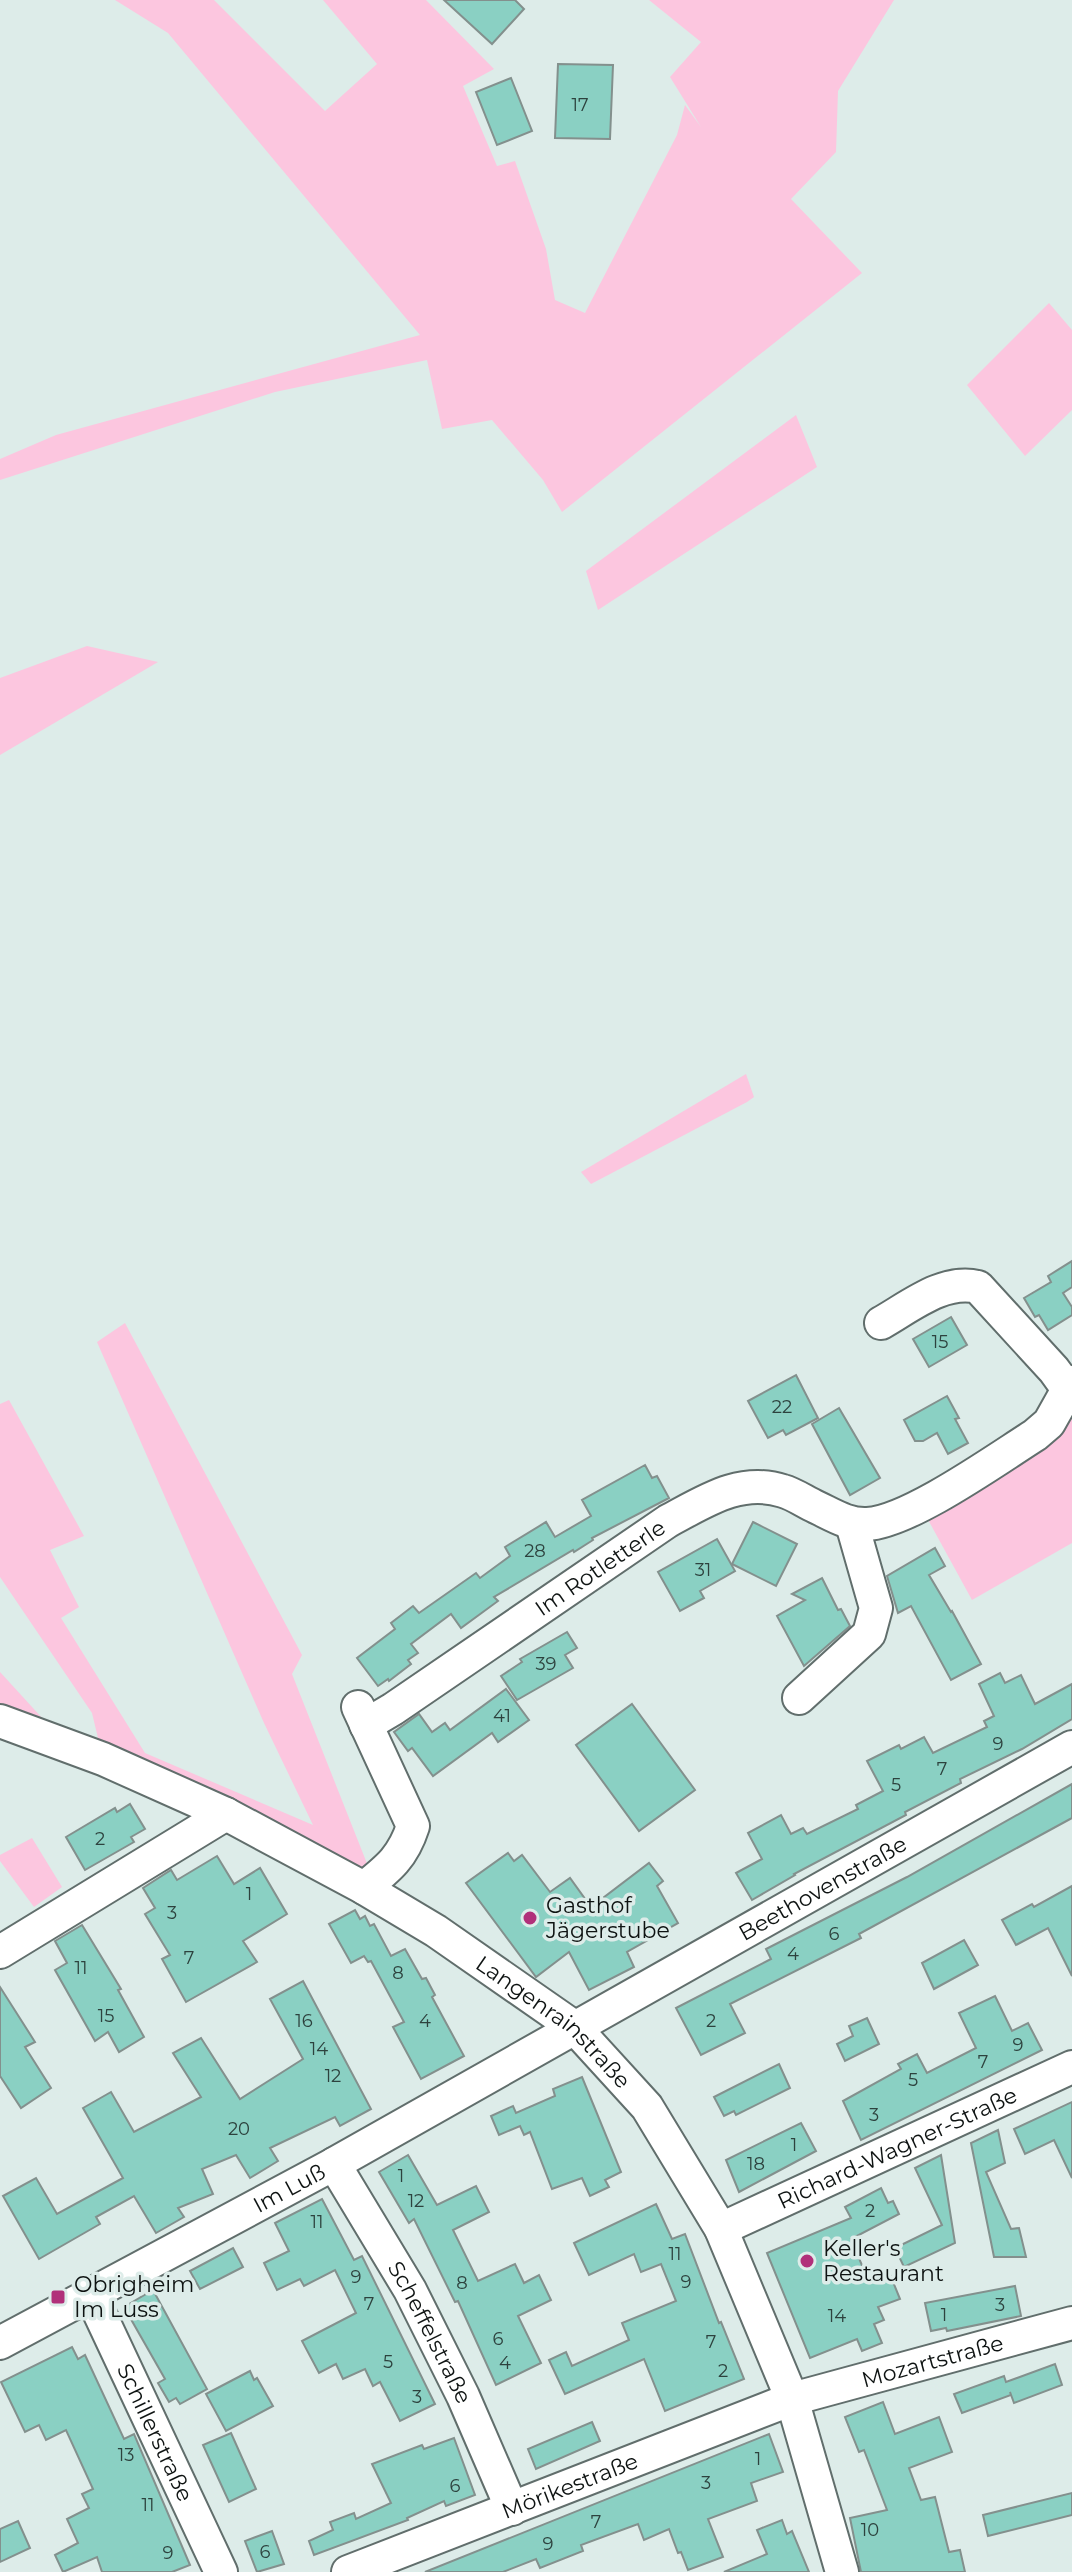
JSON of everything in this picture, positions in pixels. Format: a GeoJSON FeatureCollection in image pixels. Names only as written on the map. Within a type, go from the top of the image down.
{"type":"FeatureCollection","features":[{"type":"Feature","properties":{"kind":"street"},"geometry":{"type":"LineString","coordinates":[[799,1698],[869,1634],[876,1608],[852,1524],[871,1524],[893,1518],[981,1469],[1049,1423],[1071,1388],[978,1287],[962,1283],[944,1287],[881,1323]]}},
{"type":"Feature","properties":{"kind":"street","name":"Im Rotletterle"},"geometry":{"type":"LineString","coordinates":[[364,1888],[390,1868],[403,1852],[413,1826],[362,1716],[393,1709],[668,1521],[716,1495],[744,1486],[782,1490],[852,1524]]}},
{"type":"Feature","properties":{"kind":"street","name":"Langenrainstraße"},"geometry":{"type":"LineString","coordinates":[[0,1721],[103,1759],[226,1814],[364,1888],[436,1931],[574,2027],[647,2107],[721,2229],[792,2399],[842,2572]]}},
{"type":"Feature","properties":{"kind":"street","name":"Beethovenstraße"},"geometry":{"type":"LineString","coordinates":[[574,2027],[1072,1747]]}},
{"type":"Feature","properties":{"kind":"street"},"geometry":{"type":"LineString","coordinates":[[0,1952],[226,1814]]}},
{"type":"Feature","properties":{"kind":"street","name":"Im Luß"},"geometry":{"type":"LineString","coordinates":[[0,2343],[334,2164],[574,2027]]}},
{"type":"Feature","properties":{"kind":"street","name":"Richard-Wagner-Straße"},"geometry":{"type":"LineString","coordinates":[[721,2229],[1072,2067]]}},
{"type":"Feature","properties":{"kind":"street","name":"Scheffelstraße"},"geometry":{"type":"LineString","coordinates":[[334,2164],[417,2303],[463,2396],[512,2509]]}},
{"type":"Feature","properties":{"kind":"street","name":"Schillerstraße"},"geometry":{"type":"LineString","coordinates":[[90,2293],[221,2572]]}},
{"type":"Feature","properties":{"kind":"street","name":"Mozartstraße"},"geometry":{"type":"LineString","coordinates":[[792,2399],[1072,2323]]}},
{"type":"Feature","properties":{"kind":"street","name":"Mörikestraße"},"geometry":{"type":"LineString","coordinates":[[348,2572],[792,2399]]}},
{"type":"Feature","properties":{"kind":"shaded area"},"geometry":{"type":"Polygon","coordinates":[[[115,0],[214,0],[325,111],[377,64],[323,0],[426,0],[494,69],[463,86],[497,166],[515,161],[546,249],[555,300],[585,313],[677,135],[685,105],[701,127],[670,77],[701,42],[649,0],[894,0],[838,91],[836,152],[791,199],[862,273],[562,512],[543,480],[492,420],[442,429],[427,360],[275,392],[0,480],[0,459],[56,435],[420,335],[168,33],[115,0]]]}},
{"type":"Feature","properties":{"kind":"shaded area"},"geometry":{"type":"Polygon","coordinates":[[[1049,303],[1072,330],[1072,410],[1025,456],[967,385],[1049,303]]]}},
{"type":"Feature","properties":{"kind":"shaded area"},"geometry":{"type":"Polygon","coordinates":[[[796,415],[817,467],[598,610],[586,571],[796,415]]]}},
{"type":"Feature","properties":{"kind":"shaded area"},"geometry":{"type":"Polygon","coordinates":[[[87,646],[158,662],[0,755],[0,678],[87,646]]]}},
{"type":"Feature","properties":{"kind":"shaded area"},"geometry":{"type":"Polygon","coordinates":[[[746,1074],[754,1097],[747,1102],[591,1184],[581,1172],[746,1074]]]}},
{"type":"Feature","properties":{"kind":"shaded area"},"geometry":{"type":"Polygon","coordinates":[[[125,1323],[302,1655],[292,1674],[368,1866],[413,1826],[364,1888],[103,1759],[92,1713],[0,1577],[0,1404],[9,1400],[84,1536],[50,1550],[79,1607],[61,1618],[145,1753],[313,1825],[264,1723],[97,1342],[125,1323]]]}},
{"type":"Feature","properties":{"kind":"shaded area"},"geometry":{"type":"Polygon","coordinates":[[[1072,1395],[1072,1543],[972,1600],[920,1505],[1072,1395]]]}},
{"type":"Feature","properties":{"kind":"shaded area"},"geometry":{"type":"Polygon","coordinates":[[[0,1672],[54,1731],[0,1713],[0,1672]]]}},
{"type":"Feature","properties":{"kind":"shaded area"},"geometry":{"type":"Polygon","coordinates":[[[32,1838],[62,1887],[34,1907],[0,1861],[0,1855],[32,1838]]]}},
{"type":"Feature","properties":{"kind":"building"},"geometry":{"type":"Polygon","coordinates":[[[444,0],[515,0],[524,9],[492,44],[444,0]]]}},
{"type":"Feature","properties":{"kind":"building"},"geometry":{"type":"Polygon","coordinates":[[[558,64],[613,65],[610,139],[555,138],[558,64]]]}},
{"type":"Feature","properties":{"kind":"building"},"geometry":{"type":"Polygon","coordinates":[[[511,78],[532,131],[497,145],[476,92],[511,78]]]}},
{"type":"Feature","properties":{"kind":"building"},"geometry":{"type":"Polygon","coordinates":[[[1072,1261],[1072,1287],[1063,1293],[1072,1307],[1072,1315],[1048,1330],[1039,1315],[1035,1317],[1024,1298],[1051,1282],[1048,1276],[1072,1261]]]}},
{"type":"Feature","properties":{"kind":"building"},"geometry":{"type":"Polygon","coordinates":[[[951,1317],[967,1345],[929,1367],[913,1339],[951,1317]]]}},
{"type":"Feature","properties":{"kind":"building"},"geometry":{"type":"Polygon","coordinates":[[[796,1375],[818,1418],[786,1435],[783,1430],[768,1438],[748,1401],[796,1375]]]}},
{"type":"Feature","properties":{"kind":"building"},"geometry":{"type":"Polygon","coordinates":[[[947,1396],[968,1443],[948,1454],[937,1433],[923,1441],[915,1441],[904,1420],[947,1396]]]}},
{"type":"Feature","properties":{"kind":"building"},"geometry":{"type":"Polygon","coordinates":[[[839,1408],[880,1478],[850,1495],[812,1424],[839,1408]]]}},
{"type":"Feature","properties":{"kind":"building"},"geometry":{"type":"Polygon","coordinates":[[[645,1465],[652,1478],[657,1476],[669,1498],[592,1538],[574,1552],[494,1597],[498,1601],[461,1628],[451,1614],[411,1644],[418,1653],[408,1660],[411,1664],[389,1681],[378,1686],[357,1658],[395,1629],[391,1623],[413,1606],[419,1613],[476,1573],[480,1578],[510,1556],[505,1547],[546,1522],[555,1537],[591,1516],[582,1500],[645,1465]]]}},
{"type":"Feature","properties":{"kind":"building"},"geometry":{"type":"Polygon","coordinates":[[[753,1522],[797,1544],[776,1586],[732,1564],[753,1522]]]}},
{"type":"Feature","properties":{"kind":"building"},"geometry":{"type":"Polygon","coordinates":[[[717,1539],[735,1571],[700,1591],[704,1598],[680,1611],[658,1572],[717,1539]]]}},
{"type":"Feature","properties":{"kind":"building"},"geometry":{"type":"Polygon","coordinates":[[[935,1548],[945,1566],[929,1575],[981,1664],[951,1680],[911,1606],[898,1613],[887,1576],[935,1548]]]}},
{"type":"Feature","properties":{"kind":"building"},"geometry":{"type":"Polygon","coordinates":[[[822,1578],[850,1626],[804,1666],[777,1616],[805,1600],[792,1594],[822,1578]]]}},
{"type":"Feature","properties":{"kind":"building"},"geometry":{"type":"Polygon","coordinates":[[[567,1632],[577,1648],[565,1655],[573,1668],[517,1700],[501,1676],[522,1662],[520,1659],[567,1632]]]}},
{"type":"Feature","properties":{"kind":"building"},"geometry":{"type":"Polygon","coordinates":[[[1000,1673],[1005,1683],[1021,1675],[1035,1704],[1072,1684],[1072,1719],[1022,1749],[960,1779],[961,1783],[905,1812],[906,1815],[794,1874],[752,1900],[736,1873],[762,1859],[748,1833],[781,1815],[791,1834],[803,1828],[807,1834],[858,1809],[856,1805],[883,1791],[867,1761],[924,1737],[933,1753],[987,1727],[984,1721],[994,1716],[979,1684],[1000,1673]]]}},
{"type":"Feature","properties":{"kind":"building"},"geometry":{"type":"Polygon","coordinates":[[[506,1689],[529,1720],[498,1742],[492,1733],[433,1776],[412,1748],[408,1751],[394,1732],[419,1714],[432,1732],[445,1723],[450,1730],[506,1689]]]}},
{"type":"Feature","properties":{"kind":"building"},"geometry":{"type":"Polygon","coordinates":[[[632,1704],[695,1790],[639,1831],[576,1745],[632,1704]]]}},
{"type":"Feature","properties":{"kind":"building"},"geometry":{"type":"Polygon","coordinates":[[[1072,1784],[1072,1818],[859,1934],[861,1938],[730,2004],[745,2033],[701,2055],[676,2008],[771,1959],[766,1949],[907,1877],[1072,1784]]]}},
{"type":"Feature","properties":{"kind":"building"},"geometry":{"type":"Polygon","coordinates":[[[130,1804],[145,1829],[131,1837],[134,1842],[85,1870],[66,1837],[115,1808],[117,1812],[130,1804]]]}},
{"type":"Feature","properties":{"kind":"building"},"geometry":{"type":"Polygon","coordinates":[[[508,1853],[514,1861],[522,1855],[550,1892],[570,1878],[591,1907],[649,1863],[663,1881],[657,1886],[678,1923],[627,1952],[634,1967],[589,1990],[569,1952],[536,1977],[466,1883],[508,1853]]]}},
{"type":"Feature","properties":{"kind":"building"},"geometry":{"type":"Polygon","coordinates":[[[217,1856],[234,1884],[260,1868],[287,1914],[243,1941],[257,1962],[186,2002],[162,1959],[170,1955],[145,1914],[155,1908],[143,1888],[171,1870],[177,1880],[217,1856]]]}},
{"type":"Feature","properties":{"kind":"building"},"geometry":{"type":"Polygon","coordinates":[[[1072,1886],[1072,1976],[1048,1928],[1016,1945],[1002,1920],[1072,1886]]]}},
{"type":"Feature","properties":{"kind":"building"},"geometry":{"type":"Polygon","coordinates":[[[355,1910],[360,1919],[365,1916],[370,1926],[374,1924],[391,1956],[405,1949],[422,1979],[426,1978],[435,1995],[432,1997],[464,2056],[421,2079],[393,2027],[404,2022],[371,1961],[368,1962],[364,1956],[351,1963],[329,1924],[355,1910]]]}},
{"type":"Feature","properties":{"kind":"building"},"geometry":{"type":"Polygon","coordinates":[[[82,1925],[121,1989],[118,1990],[144,2037],[119,2052],[108,2032],[95,2041],[55,1970],[67,1963],[55,1941],[82,1925]]]}},
{"type":"Feature","properties":{"kind":"building"},"geometry":{"type":"Polygon","coordinates":[[[964,1940],[978,1965],[934,1989],[922,1963],[964,1940]]]}},
{"type":"Feature","properties":{"kind":"building"},"geometry":{"type":"Polygon","coordinates":[[[303,1981],[371,2109],[340,2126],[335,2117],[270,2148],[278,2161],[250,2178],[236,2155],[202,2169],[213,2194],[178,2208],[184,2217],[156,2233],[134,2196],[96,2217],[100,2224],[39,2259],[3,2196],[36,2178],[57,2214],[123,2178],[83,2108],[111,2092],[134,2132],[201,2097],[173,2053],[201,2038],[240,2099],[303,2059],[270,1999],[303,1981]]]}},
{"type":"Feature","properties":{"kind":"building"},"geometry":{"type":"Polygon","coordinates":[[[0,1987],[35,2042],[25,2047],[51,2088],[21,2108],[0,2076],[0,1987]]]}},
{"type":"Feature","properties":{"kind":"building"},"geometry":{"type":"Polygon","coordinates":[[[995,1996],[1012,2031],[1028,2023],[1042,2050],[861,2140],[843,2101],[901,2069],[898,2064],[917,2054],[927,2073],[976,2048],[959,2013],[995,1996]]]}},
{"type":"Feature","properties":{"kind":"building"},"geometry":{"type":"Polygon","coordinates":[[[867,2018],[879,2044],[845,2061],[837,2044],[853,2036],[849,2026],[867,2018]]]}},
{"type":"Feature","properties":{"kind":"building"},"geometry":{"type":"Polygon","coordinates":[[[779,2064],[790,2088],[736,2115],[734,2111],[724,2116],[714,2097],[779,2064]]]}},
{"type":"Feature","properties":{"kind":"building"},"geometry":{"type":"Polygon","coordinates":[[[582,2077],[621,2172],[605,2180],[609,2187],[590,2196],[582,2178],[552,2189],[530,2132],[524,2135],[520,2126],[499,2135],[491,2116],[513,2106],[516,2113],[555,2096],[553,2089],[582,2077]]]}},
{"type":"Feature","properties":{"kind":"building"},"geometry":{"type":"Polygon","coordinates":[[[1072,2102],[1072,2178],[1054,2140],[1025,2154],[1014,2129],[1072,2102]]]}},
{"type":"Feature","properties":{"kind":"building"},"geometry":{"type":"Polygon","coordinates":[[[801,2123],[816,2151],[739,2192],[726,2160],[801,2123]]]}},
{"type":"Feature","properties":{"kind":"building"},"geometry":{"type":"Polygon","coordinates":[[[998,2130],[1005,2163],[986,2172],[1011,2229],[1019,2228],[1026,2257],[994,2257],[971,2143],[998,2130]]]}},
{"type":"Feature","properties":{"kind":"building"},"geometry":{"type":"Polygon","coordinates":[[[408,2155],[437,2205],[476,2186],[489,2212],[453,2230],[478,2281],[515,2264],[524,2283],[539,2275],[551,2300],[518,2316],[541,2363],[496,2385],[458,2301],[455,2302],[414,2219],[409,2223],[379,2172],[408,2155]]]}},
{"type":"Feature","properties":{"kind":"building"},"geometry":{"type":"Polygon","coordinates":[[[941,2155],[955,2243],[904,2267],[895,2248],[942,2225],[915,2168],[941,2155]]]}},
{"type":"Feature","properties":{"kind":"building"},"geometry":{"type":"Polygon","coordinates":[[[881,2188],[888,2203],[893,2201],[899,2214],[851,2239],[868,2280],[889,2272],[900,2299],[878,2307],[884,2320],[874,2324],[882,2343],[862,2351],[857,2339],[810,2358],[767,2253],[851,2218],[845,2207],[881,2188]]]}},
{"type":"Feature","properties":{"kind":"building"},"geometry":{"type":"Polygon","coordinates":[[[322,2199],[354,2260],[362,2256],[435,2404],[400,2421],[380,2382],[373,2386],[365,2369],[343,2379],[336,2364],[319,2373],[302,2341],[356,2313],[335,2270],[304,2286],[300,2279],[277,2290],[264,2263],[289,2251],[275,2223],[322,2199]]]}},
{"type":"Feature","properties":{"kind":"building"},"geometry":{"type":"Polygon","coordinates":[[[656,2204],[672,2239],[685,2234],[744,2379],[665,2411],[644,2359],[565,2394],[549,2360],[566,2352],[572,2366],[629,2340],[622,2323],[676,2301],[661,2264],[641,2272],[634,2254],[589,2275],[574,2243],[656,2204]]]}},
{"type":"Feature","properties":{"kind":"building"},"geometry":{"type":"Polygon","coordinates":[[[233,2248],[243,2267],[200,2289],[190,2271],[233,2248]]]}},
{"type":"Feature","properties":{"kind":"building"},"geometry":{"type":"Polygon","coordinates":[[[1015,2286],[1021,2316],[947,2331],[946,2328],[931,2331],[925,2303],[1015,2286]]]}},
{"type":"Feature","properties":{"kind":"building"},"geometry":{"type":"Polygon","coordinates":[[[153,2290],[207,2389],[180,2404],[176,2398],[169,2402],[158,2383],[165,2379],[124,2307],[153,2290]]]}},
{"type":"Feature","properties":{"kind":"building"},"geometry":{"type":"Polygon","coordinates":[[[72,2347],[78,2359],[85,2355],[124,2439],[134,2434],[190,2565],[172,2572],[102,2572],[97,2557],[63,2572],[55,2555],[78,2543],[67,2519],[89,2508],[82,2494],[93,2489],[66,2430],[46,2440],[39,2425],[25,2432],[1,2382],[72,2347]]]}},
{"type":"Feature","properties":{"kind":"building"},"geometry":{"type":"Polygon","coordinates":[[[1055,2364],[1062,2385],[1014,2403],[1010,2392],[1011,2395],[962,2413],[954,2394],[1004,2376],[1006,2382],[1055,2364]]]}},
{"type":"Feature","properties":{"kind":"building"},"geometry":{"type":"Polygon","coordinates":[[[250,2371],[273,2406],[226,2431],[206,2394],[250,2371]]]}},
{"type":"Feature","properties":{"kind":"building"},"geometry":{"type":"Polygon","coordinates":[[[883,2402],[895,2434],[939,2417],[952,2452],[909,2468],[921,2500],[935,2497],[949,2552],[960,2550],[965,2572],[861,2572],[850,2518],[887,2510],[864,2450],[859,2452],[845,2417],[883,2402]]]}},
{"type":"Feature","properties":{"kind":"building"},"geometry":{"type":"Polygon","coordinates":[[[592,2422],[600,2441],[536,2469],[528,2449],[592,2422]]]}},
{"type":"Feature","properties":{"kind":"building"},"geometry":{"type":"Polygon","coordinates":[[[231,2433],[256,2489],[229,2502],[203,2445],[231,2433]]]}},
{"type":"Feature","properties":{"kind":"building"},"geometry":{"type":"Polygon","coordinates":[[[769,2434],[783,2472],[751,2483],[757,2501],[708,2519],[723,2557],[688,2570],[669,2529],[644,2540],[638,2524],[581,2545],[583,2551],[540,2568],[536,2559],[503,2572],[425,2572],[769,2434]]]}},
{"type":"Feature","properties":{"kind":"building"},"geometry":{"type":"Polygon","coordinates":[[[454,2438],[475,2495],[446,2506],[444,2501],[408,2520],[314,2555],[309,2541],[333,2530],[330,2522],[354,2513],[356,2519],[391,2503],[372,2464],[422,2445],[424,2449],[454,2438]]]}},
{"type":"Feature","properties":{"kind":"building"},"geometry":{"type":"Polygon","coordinates":[[[1072,2493],[1072,2515],[988,2536],[983,2515],[1072,2493]]]}},
{"type":"Feature","properties":{"kind":"building"},"geometry":{"type":"Polygon","coordinates":[[[782,2520],[787,2534],[792,2531],[809,2572],[724,2572],[767,2554],[757,2530],[782,2520]]]}},
{"type":"Feature","properties":{"kind":"building"},"geometry":{"type":"Polygon","coordinates":[[[18,2521],[30,2548],[0,2562],[0,2529],[18,2521]]]}},
{"type":"Feature","properties":{"kind":"building"},"geometry":{"type":"Polygon","coordinates":[[[272,2531],[284,2564],[257,2572],[245,2541],[272,2531]]]}},
{"type":"Feature","properties":{"kind":"place","name":"Gasthof Jägerstube"},"geometry":{"type":"Point","coordinates":[530,1918]}},
{"type":"Feature","properties":{"kind":"place","name":"Keller's Restaurant"},"geometry":{"type":"Point","coordinates":[807,2261]}},
{"type":"Feature","properties":{"kind":"place","name":"Obrigheim Im Luss"},"geometry":{"type":"Point","coordinates":[58,2297]}}]}
